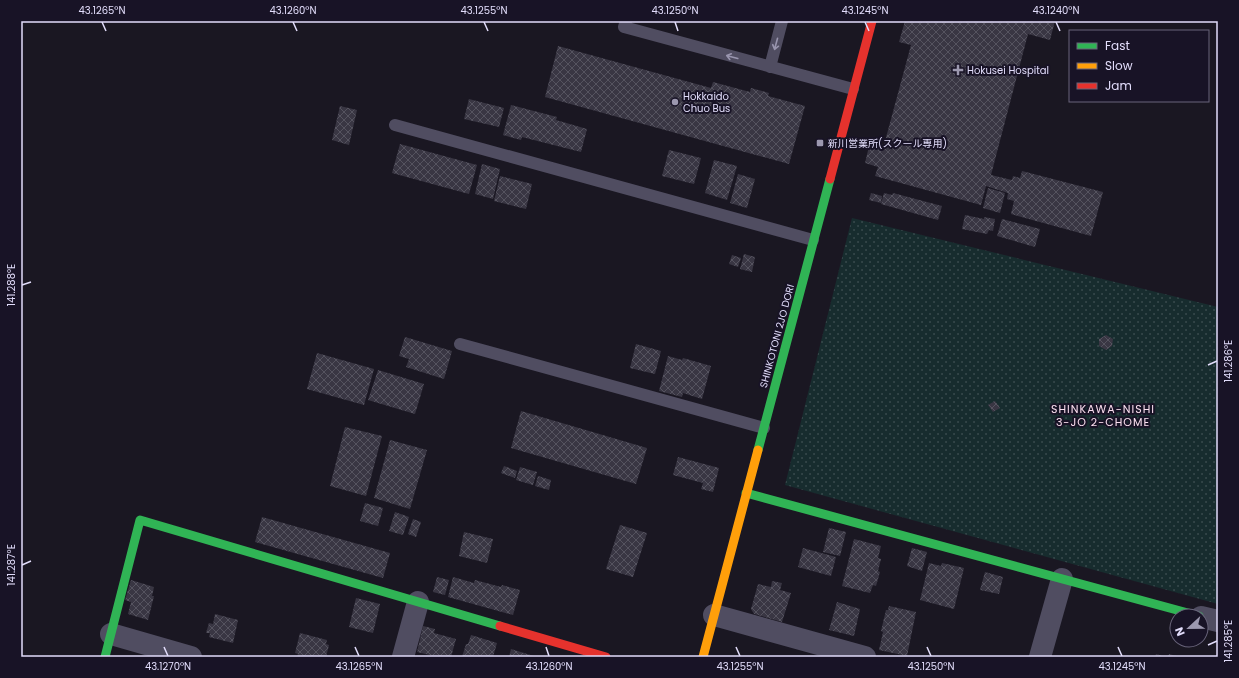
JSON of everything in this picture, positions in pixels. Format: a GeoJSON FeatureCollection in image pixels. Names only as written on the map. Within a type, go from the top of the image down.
{"type":"FeatureCollection","features":[{"type":"Feature","properties":{"kind":"street","name":"SHINKOTONI 2JO DORI"},"geometry":{"type":"LineString","coordinates":[[703,657],[872,21]]}},
{"type":"Feature","properties":{"kind":"street"},"geometry":{"type":"LineString","coordinates":[[746,493],[1170,608]]}},
{"type":"Feature","properties":{"kind":"street"},"geometry":{"type":"LineString","coordinates":[[105,657],[140,520],[606,657]]}},
{"type":"Feature","properties":{"kind":"street"},"geometry":{"type":"LineString","coordinates":[[1040,657],[1062,579]]}},
{"type":"Feature","properties":{"kind":"street"},"geometry":{"type":"LineString","coordinates":[[403,657],[418,602]]}},
{"type":"Feature","properties":{"kind":"street"},"geometry":{"type":"LineString","coordinates":[[714,615],[865,657]]}},
{"type":"Feature","properties":{"kind":"street"},"geometry":{"type":"LineString","coordinates":[[110,634],[191,657]]}},
{"type":"Feature","properties":{"kind":"lane"},"geometry":{"type":"LineString","coordinates":[[626,21],[624,27],[854,89]]}},
{"type":"Feature","properties":{"kind":"lane"},"geometry":{"type":"LineString","coordinates":[[770,67],[782,21]]}},
{"type":"Feature","properties":{"kind":"lane"},"geometry":{"type":"LineString","coordinates":[[395,125],[813,240]]}},
{"type":"Feature","properties":{"kind":"lane"},"geometry":{"type":"LineString","coordinates":[[460,344],[764,428]]}},
{"type":"Feature","properties":{"kind":"green space"},"geometry":{"type":"Polygon","coordinates":[[[852,218],[1218,307],[1218,604],[785,485],[852,218]]]}},
{"type":"Feature","properties":{"kind":"building"},"geometry":{"type":"Polygon","coordinates":[[[905,21],[1055,21],[1050,40],[1028,34],[991,175],[1012,180],[1013,176],[1020,178],[1022,171],[1103,192],[1091,236],[1011,214],[1014,201],[1007,199],[1008,193],[986,186],[981,205],[875,176],[878,167],[865,163],[870,142],[884,145],[911,45],[899,42],[905,21]]]}},
{"type":"Feature","properties":{"kind":"building","name":"Hokkaido Chuo Bus"},"geometry":{"type":"Polygon","coordinates":[[[558,46],[711,88],[713,82],[750,92],[751,88],[769,93],[768,96],[805,106],[789,164],[545,97],[558,46]]]}},
{"type":"Feature","properties":{"kind":"building"},"geometry":{"type":"Polygon","coordinates":[[[469,99],[504,108],[499,127],[464,119],[469,99]]]}},
{"type":"Feature","properties":{"kind":"building"},"geometry":{"type":"Polygon","coordinates":[[[511,105],[557,117],[556,120],[587,129],[581,152],[522,137],[521,140],[503,135],[511,105]]]}},
{"type":"Feature","properties":{"kind":"building"},"geometry":{"type":"Polygon","coordinates":[[[340,106],[357,110],[349,145],[332,140],[340,106]]]}},
{"type":"Feature","properties":{"kind":"building"},"geometry":{"type":"Polygon","coordinates":[[[400,144],[477,165],[469,194],[392,173],[400,144]]]}},
{"type":"Feature","properties":{"kind":"building"},"geometry":{"type":"Polygon","coordinates":[[[669,150],[701,158],[694,184],[662,176],[669,150]]]}},
{"type":"Feature","properties":{"kind":"building"},"geometry":{"type":"Polygon","coordinates":[[[714,160],[737,166],[727,200],[705,193],[714,160]]]}},
{"type":"Feature","properties":{"kind":"building"},"geometry":{"type":"Polygon","coordinates":[[[482,164],[500,169],[493,199],[475,194],[482,164]]]}},
{"type":"Feature","properties":{"kind":"building"},"geometry":{"type":"Polygon","coordinates":[[[738,174],[755,179],[747,208],[730,203],[738,174]]]}},
{"type":"Feature","properties":{"kind":"building"},"geometry":{"type":"Polygon","coordinates":[[[500,176],[532,184],[526,209],[494,201],[500,176]]]}},
{"type":"Feature","properties":{"kind":"building"},"geometry":{"type":"Polygon","coordinates":[[[988,188],[1005,193],[1000,213],[983,208],[988,188]]]}},
{"type":"Feature","properties":{"kind":"building"},"geometry":{"type":"Polygon","coordinates":[[[871,193],[882,196],[881,203],[869,200],[871,193]]]}},
{"type":"Feature","properties":{"kind":"building"},"geometry":{"type":"Polygon","coordinates":[[[884,193],[892,195],[893,193],[942,206],[938,220],[881,204],[884,193]]]}},
{"type":"Feature","properties":{"kind":"building"},"geometry":{"type":"Polygon","coordinates":[[[965,215],[984,219],[984,217],[995,219],[993,231],[989,230],[987,234],[962,229],[965,215]]]}},
{"type":"Feature","properties":{"kind":"building"},"geometry":{"type":"Polygon","coordinates":[[[1002,219],[1040,229],[1035,247],[997,236],[1002,219]]]}},
{"type":"Feature","properties":{"kind":"building"},"geometry":{"type":"Polygon","coordinates":[[[744,254],[755,257],[752,272],[740,269],[744,254]]]}},
{"type":"Feature","properties":{"kind":"building"},"geometry":{"type":"Polygon","coordinates":[[[732,255],[741,258],[738,267],[729,264],[732,255]]]}},
{"type":"Feature","properties":{"kind":"building"},"geometry":{"type":"Polygon","coordinates":[[[1106,335],[1113,339],[1112,346],[1106,350],[1099,346],[1099,339],[1106,335]]]}},
{"type":"Feature","properties":{"kind":"building"},"geometry":{"type":"Polygon","coordinates":[[[405,337],[452,351],[444,379],[406,367],[409,359],[399,356],[405,337]]]}},
{"type":"Feature","properties":{"kind":"building"},"geometry":{"type":"Polygon","coordinates":[[[636,344],[661,351],[655,374],[630,368],[636,344]]]}},
{"type":"Feature","properties":{"kind":"building"},"geometry":{"type":"Polygon","coordinates":[[[317,353],[374,369],[364,405],[307,389],[317,353]]]}},
{"type":"Feature","properties":{"kind":"building"},"geometry":{"type":"Polygon","coordinates":[[[668,356],[682,360],[683,358],[711,366],[702,399],[683,393],[682,397],[659,391],[668,356]]]}},
{"type":"Feature","properties":{"kind":"building"},"geometry":{"type":"Polygon","coordinates":[[[378,370],[424,384],[415,414],[368,400],[378,370]]]}},
{"type":"Feature","properties":{"kind":"building"},"geometry":{"type":"Polygon","coordinates":[[[995,401],[1000,408],[993,412],[988,405],[995,401]]]}},
{"type":"Feature","properties":{"kind":"building"},"geometry":{"type":"Polygon","coordinates":[[[521,411],[647,448],[636,484],[511,448],[521,411]]]}},
{"type":"Feature","properties":{"kind":"building"},"geometry":{"type":"Polygon","coordinates":[[[345,427],[382,436],[366,496],[330,486],[345,427]]]}},
{"type":"Feature","properties":{"kind":"building"},"geometry":{"type":"Polygon","coordinates":[[[390,440],[427,450],[410,509],[374,498],[390,440]]]}},
{"type":"Feature","properties":{"kind":"building"},"geometry":{"type":"Polygon","coordinates":[[[678,457],[719,468],[713,492],[701,489],[703,483],[673,475],[678,457]]]}},
{"type":"Feature","properties":{"kind":"building"},"geometry":{"type":"Polygon","coordinates":[[[504,466],[517,471],[515,478],[501,473],[504,466]]]}},
{"type":"Feature","properties":{"kind":"building"},"geometry":{"type":"Polygon","coordinates":[[[520,467],[537,472],[533,485],[516,480],[520,467]]]}},
{"type":"Feature","properties":{"kind":"building"},"geometry":{"type":"Polygon","coordinates":[[[538,476],[551,480],[549,490],[535,486],[538,476]]]}},
{"type":"Feature","properties":{"kind":"building"},"geometry":{"type":"Polygon","coordinates":[[[365,503],[383,508],[378,526],[360,521],[365,503]]]}},
{"type":"Feature","properties":{"kind":"building"},"geometry":{"type":"Polygon","coordinates":[[[395,512],[409,517],[403,535],[389,531],[395,512]]]}},
{"type":"Feature","properties":{"kind":"building"},"geometry":{"type":"Polygon","coordinates":[[[262,517],[390,553],[383,578],[255,542],[262,517]]]}},
{"type":"Feature","properties":{"kind":"building"},"geometry":{"type":"Polygon","coordinates":[[[413,519],[421,522],[416,537],[408,534],[413,519]]]}},
{"type":"Feature","properties":{"kind":"building"},"geometry":{"type":"Polygon","coordinates":[[[620,525],[647,533],[633,577],[606,569],[620,525]]]}},
{"type":"Feature","properties":{"kind":"building"},"geometry":{"type":"Polygon","coordinates":[[[829,528],[846,532],[840,556],[823,552],[829,528]]]}},
{"type":"Feature","properties":{"kind":"building"},"geometry":{"type":"Polygon","coordinates":[[[464,532],[493,539],[487,563],[459,556],[464,532]]]}},
{"type":"Feature","properties":{"kind":"building"},"geometry":{"type":"Polygon","coordinates":[[[854,539],[881,546],[878,558],[881,559],[878,571],[880,572],[876,586],[873,585],[870,593],[842,586],[854,539]]]}},
{"type":"Feature","properties":{"kind":"building"},"geometry":{"type":"Polygon","coordinates":[[[803,548],[836,557],[831,576],[798,567],[803,548]]]}},
{"type":"Feature","properties":{"kind":"building"},"geometry":{"type":"Polygon","coordinates":[[[912,548],[927,552],[922,571],[907,566],[912,548]]]}},
{"type":"Feature","properties":{"kind":"building"},"geometry":{"type":"Polygon","coordinates":[[[929,563],[941,566],[942,563],[964,568],[954,609],[920,600],[929,563]]]}},
{"type":"Feature","properties":{"kind":"building"},"geometry":{"type":"Polygon","coordinates":[[[985,572],[1003,577],[999,594],[980,590],[985,572]]]}},
{"type":"Feature","properties":{"kind":"building"},"geometry":{"type":"Polygon","coordinates":[[[437,577],[449,580],[445,595],[433,592],[437,577]]]}},
{"type":"Feature","properties":{"kind":"building"},"geometry":{"type":"Polygon","coordinates":[[[453,577],[474,583],[475,580],[520,590],[513,615],[448,597],[453,577]]]}},
{"type":"Feature","properties":{"kind":"building"},"geometry":{"type":"Polygon","coordinates":[[[131,580],[154,587],[152,596],[154,596],[148,620],[128,614],[131,602],[125,600],[131,580]]]}},
{"type":"Feature","properties":{"kind":"building"},"geometry":{"type":"Polygon","coordinates":[[[772,581],[782,583],[780,590],[791,593],[782,622],[754,614],[751,609],[758,584],[771,587],[772,581]]]}},
{"type":"Feature","properties":{"kind":"building"},"geometry":{"type":"Polygon","coordinates":[[[356,598],[380,604],[373,633],[349,627],[356,598]]]}},
{"type":"Feature","properties":{"kind":"building"},"geometry":{"type":"Polygon","coordinates":[[[837,602],[860,609],[854,636],[829,630],[837,602]]]}},
{"type":"Feature","properties":{"kind":"building"},"geometry":{"type":"Polygon","coordinates":[[[889,606],[916,612],[907,656],[879,650],[883,632],[881,631],[886,610],[888,610],[889,606]]]}},
{"type":"Feature","properties":{"kind":"building"},"geometry":{"type":"Polygon","coordinates":[[[215,614],[238,620],[233,643],[209,637],[210,633],[206,633],[209,623],[213,624],[215,614]]]}},
{"type":"Feature","properties":{"kind":"building"},"geometry":{"type":"Polygon","coordinates":[[[423,626],[435,629],[434,633],[456,639],[451,657],[438,657],[417,652],[423,626]]]}},
{"type":"Feature","properties":{"kind":"building"},"geometry":{"type":"Polygon","coordinates":[[[300,633],[327,640],[326,644],[329,645],[326,657],[297,657],[298,654],[295,653],[300,633]]]}},
{"type":"Feature","properties":{"kind":"building"},"geometry":{"type":"Polygon","coordinates":[[[471,635],[497,643],[493,657],[462,657],[466,644],[468,644],[471,635]]]}},
{"type":"Feature","properties":{"kind":"building"},"geometry":{"type":"Polygon","coordinates":[[[511,649],[537,657],[509,657],[511,649]]]}},
{"type":"Feature","properties":{"kind":"building"},"geometry":{"type":"Polygon","coordinates":[[[1156,654],[1166,657],[1155,657],[1156,654]]]}},
{"type":"Feature","properties":{"kind":"building"},"geometry":{"type":"Polygon","coordinates":[[[1169,654],[1180,657],[1168,657],[1169,654]]]}},
{"type":"Feature","properties":{"kind":"traffic: fast"},"geometry":{"type":"LineString","coordinates":[[758,450],[830,179]]}},
{"type":"Feature","properties":{"kind":"traffic: fast"},"geometry":{"type":"LineString","coordinates":[[746,493],[1170,608]]}},
{"type":"Feature","properties":{"kind":"traffic: fast"},"geometry":{"type":"LineString","coordinates":[[105,657],[140,520],[500,626]]}},
{"type":"Feature","properties":{"kind":"traffic: slow"},"geometry":{"type":"LineString","coordinates":[[703,657],[758,450]]}},
{"type":"Feature","properties":{"kind":"traffic: jam"},"geometry":{"type":"LineString","coordinates":[[830,179],[872,21]]}},
{"type":"Feature","properties":{"kind":"traffic: jam"},"geometry":{"type":"LineString","coordinates":[[500,626],[606,657]]}},
{"type":"Feature","properties":{"kind":"place","name":"Hokusei Hospital"},"geometry":{"type":"Point","coordinates":[958,70]}},
{"type":"Feature","properties":{"kind":"place","name":"Hokkaido Chuo Bus"},"geometry":{"type":"Point","coordinates":[675,102]}},
{"type":"Feature","properties":{"kind":"place","name":"新川営業所(スクール専用)"},"geometry":{"type":"Point","coordinates":[820,143]}},
{"type":"Feature","properties":{"kind":"district","name":"SHINKAWA-NISHI 3-JO 2-CHOME"},"geometry":{"type":"Point","coordinates":[1103,415]}}]}
